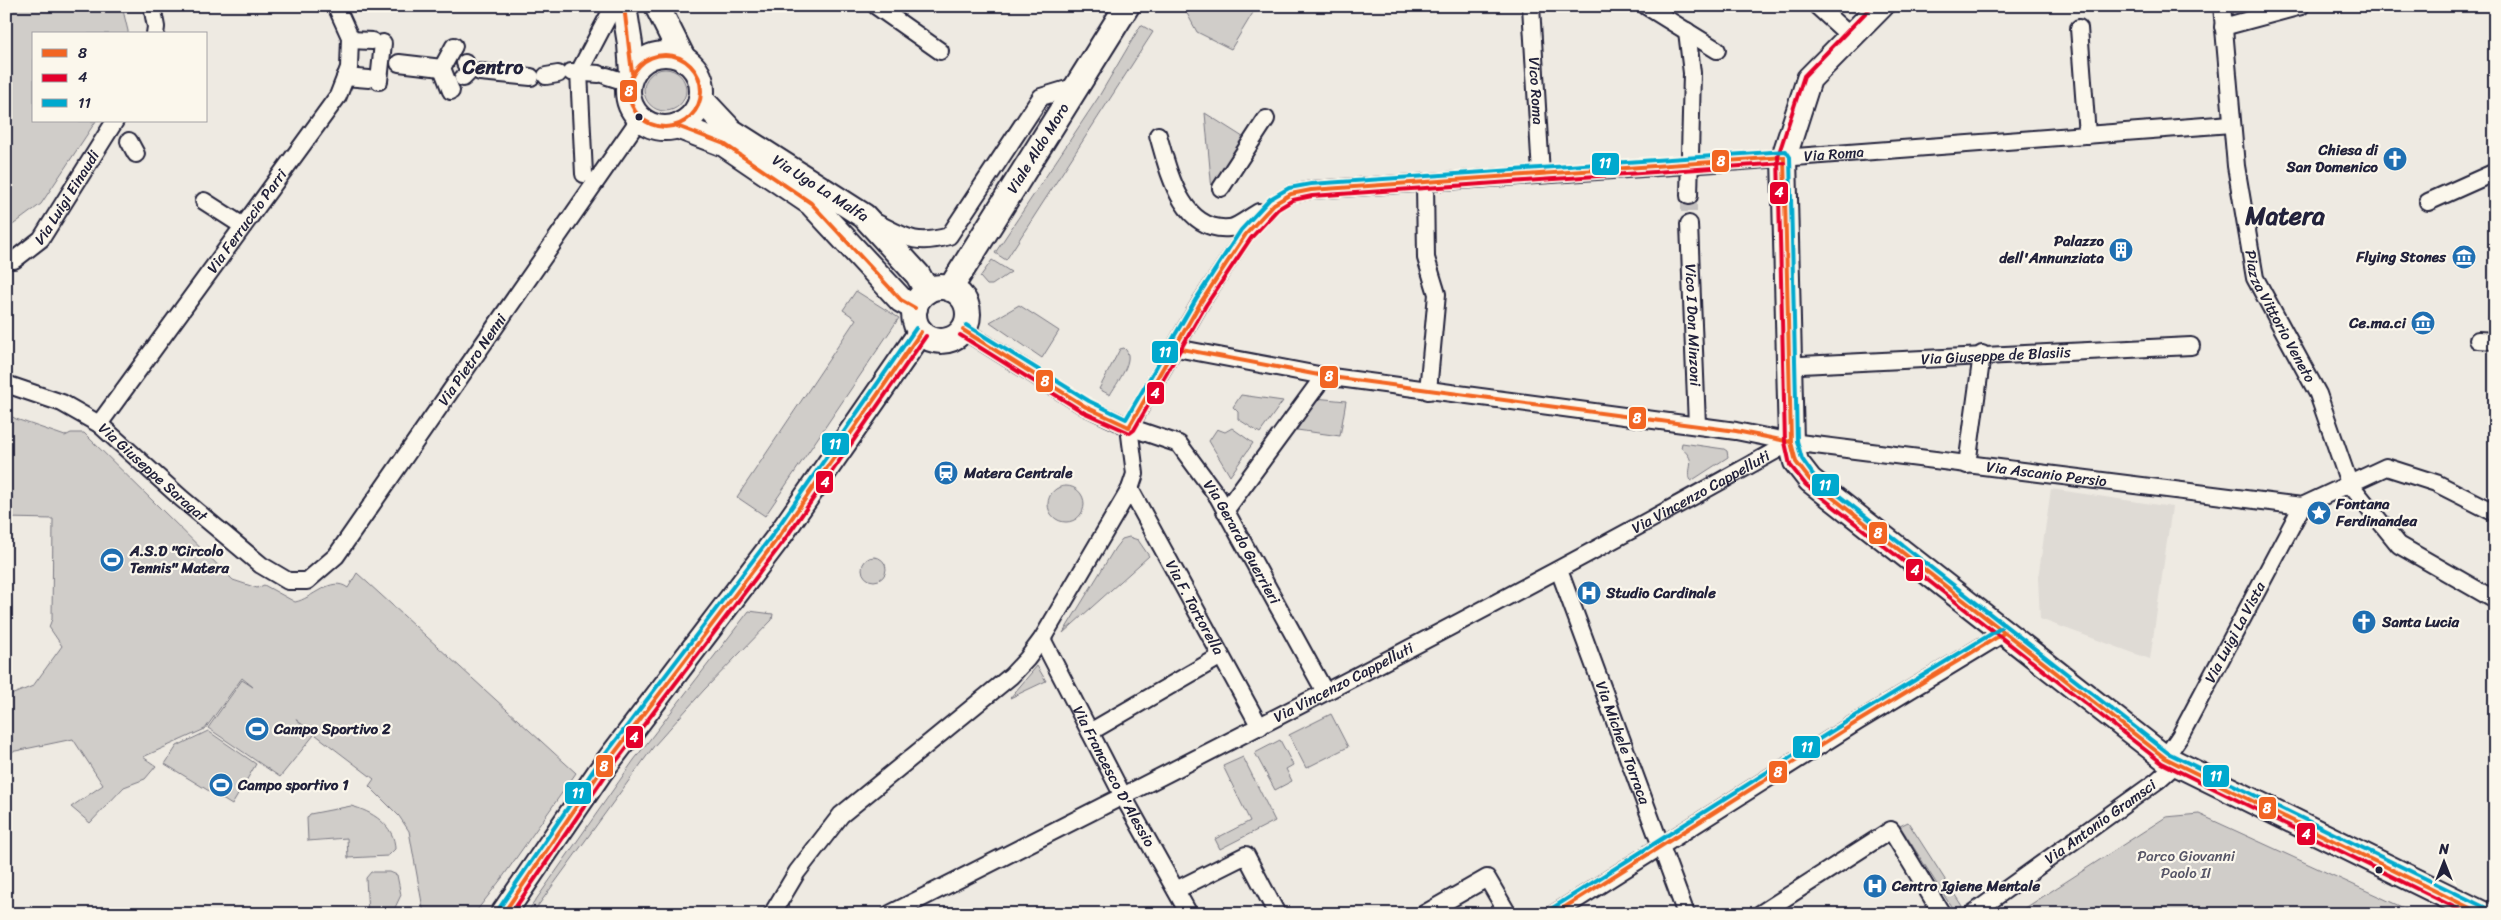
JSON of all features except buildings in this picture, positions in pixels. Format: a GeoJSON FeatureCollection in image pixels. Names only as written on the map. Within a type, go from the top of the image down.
{"type":"FeatureCollection","features":[{"type":"Feature","properties":{"kind":"main road"},"geometry":{"type":"LineString","coordinates":[[617,10],[630,44],[617,77],[629,102],[640,118],[651,125],[664,128],[677,126],[688,120],[696,110],[701,99],[700,81],[697,73],[684,60],[657,6]]}},
{"type":"Feature","properties":{"kind":"main road","name":"Viale Aldo Moro"},"geometry":{"type":"LineString","coordinates":[[931,296],[1077,86],[1127,6]]}},
{"type":"Feature","properties":{"kind":"main road"},"geometry":{"type":"LineString","coordinates":[[1881,6],[1808,79],[1784,156],[1791,442],[1796,462],[1810,480],[2004,633],[2170,760],[2483,914]]}},
{"type":"Feature","properties":{"kind":"main road"},"geometry":{"type":"LineString","coordinates":[[617,77],[656,56],[673,56],[684,60]]}},
{"type":"Feature","properties":{"kind":"main road","name":"Via Ugo La Malfa"},"geometry":{"type":"LineString","coordinates":[[677,126],[724,144],[811,203],[901,300],[931,296],[918,275],[864,216],[731,131],[701,99]]}},
{"type":"Feature","properties":{"kind":"main road"},"geometry":{"type":"LineString","coordinates":[[958,293],[967,307],[967,323],[963,330],[950,340],[942,341],[927,337],[920,332],[916,325],[931,296],[958,293]]}},
{"type":"Feature","properties":{"kind":"main road"},"geometry":{"type":"LineString","coordinates":[[503,914],[595,779],[778,538],[920,332]]}},
{"type":"Feature","properties":{"kind":"street"},"geometry":{"type":"LineString","coordinates":[[152,6],[155,32]]}},
{"type":"Feature","properties":{"kind":"street","name":"Via Ferruccio Parri"},"geometry":{"type":"LineString","coordinates":[[99,424],[338,96],[349,68],[350,40],[336,6]]}},
{"type":"Feature","properties":{"kind":"street"},"geometry":{"type":"LineString","coordinates":[[876,6],[940,51]]}},
{"type":"Feature","properties":{"kind":"street","name":"Vico Roma"},"geometry":{"type":"LineString","coordinates":[[1531,6],[1541,174]]}},
{"type":"Feature","properties":{"kind":"street"},"geometry":{"type":"LineString","coordinates":[[1646,6],[1718,50]]}},
{"type":"Feature","properties":{"kind":"street"},"geometry":{"type":"LineString","coordinates":[[1817,6],[1850,36]]}},
{"type":"Feature","properties":{"kind":"street","name":"Piazza Vittorio Veneto"},"geometry":{"type":"LineString","coordinates":[[2222,6],[2233,142],[2255,278],[2318,394],[2349,483],[2400,545],[2495,600]]}},
{"type":"Feature","properties":{"kind":"street"},"geometry":{"type":"LineString","coordinates":[[2223,27],[2301,6]]}},
{"type":"Feature","properties":{"kind":"street"},"geometry":{"type":"LineString","coordinates":[[557,74],[617,10]]}},
{"type":"Feature","properties":{"kind":"street"},"geometry":{"type":"LineString","coordinates":[[2079,28],[2087,135]]}},
{"type":"Feature","properties":{"kind":"street"},"geometry":{"type":"LineString","coordinates":[[1687,31],[1692,73],[1688,165],[1689,196]]}},
{"type":"Feature","properties":{"kind":"street"},"geometry":{"type":"LineString","coordinates":[[345,77],[374,80],[377,42],[350,40]]}},
{"type":"Feature","properties":{"kind":"street"},"geometry":{"type":"LineString","coordinates":[[451,91],[442,68],[454,46]]}},
{"type":"Feature","properties":{"kind":"street"},"geometry":{"type":"LineString","coordinates":[[399,63],[442,68]]}},
{"type":"Feature","properties":{"kind":"street"},"geometry":{"type":"LineString","coordinates":[[480,72],[617,77]]}},
{"type":"Feature","properties":{"kind":"street"},"geometry":{"type":"LineString","coordinates":[[557,74],[584,174]]}},
{"type":"Feature","properties":{"kind":"street"},"geometry":{"type":"LineString","coordinates":[[864,216],[905,237],[928,242],[949,236],[1041,97],[1077,86]]}},
{"type":"Feature","properties":{"kind":"street","name":"Via Pietro Nenni"},"geometry":{"type":"LineString","coordinates":[[288,581],[307,581],[336,556],[640,118]]}},
{"type":"Feature","properties":{"kind":"street"},"geometry":{"type":"LineString","coordinates":[[1220,188],[1266,119]]}},
{"type":"Feature","properties":{"kind":"street","name":"Via Luigi Einaudi"},"geometry":{"type":"LineString","coordinates":[[6,260],[14,260],[41,239],[114,122]]}},
{"type":"Feature","properties":{"kind":"street","name":"Via Roma"},"geometry":{"type":"LineString","coordinates":[[1158,135],[1175,190],[1186,208],[1208,225],[1230,228],[1291,194],[1311,190],[1688,165],[1784,156],[2232,124]]}},
{"type":"Feature","properties":{"kind":"street"},"geometry":{"type":"LineString","coordinates":[[2428,202],[2495,172]]}},
{"type":"Feature","properties":{"kind":"street"},"geometry":{"type":"LineString","coordinates":[[1425,182],[1426,258],[1438,294],[1428,390]]}},
{"type":"Feature","properties":{"kind":"street"},"geometry":{"type":"LineString","coordinates":[[204,201],[243,226]]}},
{"type":"Feature","properties":{"kind":"street"},"geometry":{"type":"LineString","coordinates":[[772,914],[797,872],[842,815],[1011,676],[1042,639],[1130,489],[1135,474],[1129,427],[1201,302],[1246,234],[1274,204]]}},
{"type":"Feature","properties":{"kind":"street","name":"Vico I Don Minzoni"},"geometry":{"type":"LineString","coordinates":[[1689,224],[1697,425]]}},
{"type":"Feature","properties":{"kind":"street","name":"Via Gerardo Guerrieri"},"geometry":{"type":"LineString","coordinates":[[963,330],[1086,407],[1129,427],[1179,444],[1225,511],[1325,692]]}},
{"type":"Feature","properties":{"kind":"street"},"geometry":{"type":"LineString","coordinates":[[2478,340],[2495,341]]}},
{"type":"Feature","properties":{"kind":"street","name":"Via Giuseppe de Blasiis"},"geometry":{"type":"LineString","coordinates":[[1801,365],[1982,354],[2191,346]]}},
{"type":"Feature","properties":{"kind":"street","name":"Via Ascanio Persio"},"geometry":{"type":"LineString","coordinates":[[1176,348],[1324,376],[1736,430],[1791,442],[2302,506]]}},
{"type":"Feature","properties":{"kind":"street"},"geometry":{"type":"LineString","coordinates":[[1967,465],[1982,354]]}},
{"type":"Feature","properties":{"kind":"street"},"geometry":{"type":"LineString","coordinates":[[1225,511],[1324,376]]}},
{"type":"Feature","properties":{"kind":"street","name":"Via Giuseppe Saragat"},"geometry":{"type":"LineString","coordinates":[[6,384],[62,403],[99,424],[261,565],[288,581]]}},
{"type":"Feature","properties":{"kind":"street","name":"Via Vincenzo Cappelluti"},"geometry":{"type":"LineString","coordinates":[[890,914],[1260,727],[1558,570],[1791,442]]}},
{"type":"Feature","properties":{"kind":"street"},"geometry":{"type":"LineString","coordinates":[[2302,506],[2386,467],[2436,483],[2495,512]]}},
{"type":"Feature","properties":{"kind":"street","name":"Via F. Tortorella"},"geometry":{"type":"LineString","coordinates":[[1130,489],[1260,727]]}},
{"type":"Feature","properties":{"kind":"street","name":"Via Luigi La Vista"},"geometry":{"type":"LineString","coordinates":[[2170,760],[2180,736],[2302,506]]}},
{"type":"Feature","properties":{"kind":"street","name":"Via Michele Torraca"},"geometry":{"type":"LineString","coordinates":[[1558,570],[1686,914]]}},
{"type":"Feature","properties":{"kind":"street"},"geometry":{"type":"LineString","coordinates":[[1554,914],[1857,722],[2004,633]]}},
{"type":"Feature","properties":{"kind":"street","name":"Via Francesco D'Alessio"},"geometry":{"type":"LineString","coordinates":[[1042,639],[1123,796],[1189,914]]}},
{"type":"Feature","properties":{"kind":"street"},"geometry":{"type":"LineString","coordinates":[[1090,732],[1221,656]]}},
{"type":"Feature","properties":{"kind":"street","name":"Via Antonio Gramsci"},"geometry":{"type":"LineString","coordinates":[[1972,914],[2157,781],[2170,760]]}},
{"type":"Feature","properties":{"kind":"street"},"geometry":{"type":"LineString","coordinates":[[1760,914],[1891,830],[1942,914]]}},
{"type":"Feature","properties":{"kind":"street"},"geometry":{"type":"LineString","coordinates":[[1176,890],[1246,855],[1277,914]]}},
{"type":"Feature","properties":{"kind":"street"},"geometry":{"type":"LineString","coordinates":[[1424,914],[1487,878],[1508,914]]}},
{"type":"Feature","properties":{"kind":"shaded area"},"geometry":{"type":"Polygon","coordinates":[[[2051,489],[2172,507],[2150,659],[2040,619],[2038,578],[2051,489]]]}},
{"type":"Feature","properties":{"kind":"green space"},"geometry":{"type":"Polygon","coordinates":[[[6,6],[122,6],[128,32],[32,32],[32,122],[95,122],[41,204],[10,227],[6,227],[6,6]]]}},
{"type":"Feature","properties":{"kind":"green space"},"geometry":{"type":"Polygon","coordinates":[[[1183,6],[1257,6],[1231,49],[1197,32],[1183,6]]]}},
{"type":"Feature","properties":{"kind":"green space"},"geometry":{"type":"Polygon","coordinates":[[[1141,25],[1153,32],[1006,260],[995,253],[1098,98],[1141,25]]]}},
{"type":"Feature","properties":{"kind":"green space"},"geometry":{"type":"Polygon","coordinates":[[[665,69],[680,75],[686,90],[680,105],[665,111],[650,105],[644,90],[650,75],[665,69]]]}},
{"type":"Feature","properties":{"kind":"green space"},"geometry":{"type":"Polygon","coordinates":[[[1205,113],[1246,139],[1212,191],[1205,113]]]}},
{"type":"Feature","properties":{"kind":"green space"},"geometry":{"type":"Polygon","coordinates":[[[992,260],[1011,272],[992,285],[987,285],[980,277],[992,260]]]}},
{"type":"Feature","properties":{"kind":"green space"},"geometry":{"type":"Polygon","coordinates":[[[856,291],[899,318],[765,516],[737,497],[856,319],[843,310],[856,291]]]}},
{"type":"Feature","properties":{"kind":"green space"},"geometry":{"type":"Polygon","coordinates":[[[1019,305],[1059,331],[1042,358],[990,322],[1019,305]]]}},
{"type":"Feature","properties":{"kind":"green space"},"geometry":{"type":"Polygon","coordinates":[[[1124,348],[1127,352],[1127,364],[1110,395],[1099,389],[1120,349],[1124,348]]]}},
{"type":"Feature","properties":{"kind":"green space"},"geometry":{"type":"Polygon","coordinates":[[[1241,395],[1283,401],[1260,433],[1238,419],[1238,412],[1233,407],[1241,395]]]}},
{"type":"Feature","properties":{"kind":"green space"},"geometry":{"type":"Polygon","coordinates":[[[1315,398],[1346,401],[1340,436],[1297,430],[1315,398]]]}},
{"type":"Feature","properties":{"kind":"green space"},"geometry":{"type":"Polygon","coordinates":[[[6,413],[16,419],[65,436],[71,433],[84,433],[233,580],[257,588],[264,585],[295,602],[335,584],[348,588],[357,573],[576,773],[502,878],[474,914],[424,914],[409,831],[399,816],[369,786],[374,779],[295,719],[314,735],[280,777],[208,728],[242,680],[253,687],[242,678],[205,729],[143,757],[156,766],[145,779],[124,787],[90,823],[71,807],[103,785],[73,739],[6,753],[6,697],[33,686],[62,646],[49,627],[52,619],[53,519],[6,518],[6,413]]]}},
{"type":"Feature","properties":{"kind":"green space"},"geometry":{"type":"Polygon","coordinates":[[[1232,428],[1253,443],[1230,476],[1209,441],[1217,429],[1225,432],[1232,428]]]}},
{"type":"Feature","properties":{"kind":"green space"},"geometry":{"type":"Polygon","coordinates":[[[1682,443],[1724,449],[1727,451],[1728,457],[1691,481],[1689,472],[1690,461],[1681,448],[1682,443]]]}},
{"type":"Feature","properties":{"kind":"green space"},"geometry":{"type":"Polygon","coordinates":[[[1066,486],[1073,487],[1079,491],[1083,497],[1083,511],[1079,517],[1073,521],[1066,522],[1059,521],[1053,517],[1049,511],[1048,504],[1049,497],[1053,491],[1059,487],[1066,486]]]}},
{"type":"Feature","properties":{"kind":"green space"},"geometry":{"type":"Polygon","coordinates":[[[1129,537],[1138,540],[1149,556],[1063,633],[1115,548],[1122,539],[1129,537]]]}},
{"type":"Feature","properties":{"kind":"green space"},"geometry":{"type":"Polygon","coordinates":[[[874,557],[883,560],[886,569],[883,578],[874,581],[865,578],[862,569],[865,560],[874,557]]]}},
{"type":"Feature","properties":{"kind":"green space"},"geometry":{"type":"Polygon","coordinates":[[[749,611],[773,614],[772,620],[704,690],[654,746],[532,914],[526,914],[634,760],[749,611]]]}},
{"type":"Feature","properties":{"kind":"green space"},"geometry":{"type":"Polygon","coordinates":[[[1037,666],[1046,681],[1010,698],[1037,666]]]}},
{"type":"Feature","properties":{"kind":"green space"},"geometry":{"type":"Polygon","coordinates":[[[1331,714],[1348,747],[1306,768],[1289,735],[1331,714]]]}},
{"type":"Feature","properties":{"kind":"green space","name":"Campo sportivo 1"},"geometry":{"type":"Polygon","coordinates":[[[208,731],[256,764],[232,805],[165,764],[177,746],[208,731]]]}},
{"type":"Feature","properties":{"kind":"green space"},"geometry":{"type":"Polygon","coordinates":[[[1280,740],[1293,765],[1286,769],[1292,781],[1275,790],[1255,753],[1280,740]]]}},
{"type":"Feature","properties":{"kind":"green space"},"geometry":{"type":"Polygon","coordinates":[[[1243,757],[1275,821],[1220,849],[1215,839],[1250,821],[1223,766],[1243,757]]]}},
{"type":"Feature","properties":{"kind":"green space"},"geometry":{"type":"Polygon","coordinates":[[[351,806],[374,815],[386,826],[394,840],[395,849],[388,856],[348,858],[347,838],[308,841],[307,818],[310,814],[351,806]]]}},
{"type":"Feature","properties":{"kind":"green space","name":"Parco Giovanni Paolo II"},"geometry":{"type":"Polygon","coordinates":[[[2199,814],[2417,914],[2016,914],[2166,817],[2199,814]]]}},
{"type":"Feature","properties":{"kind":"green space"},"geometry":{"type":"Polygon","coordinates":[[[1908,822],[1962,906],[1954,911],[1900,826],[1908,822]]]}},
{"type":"Feature","properties":{"kind":"green space"},"geometry":{"type":"Polygon","coordinates":[[[371,872],[390,872],[397,875],[401,895],[392,914],[368,914],[366,878],[371,872]]]}},
{"type":"Feature","properties":{"kind":"tunnel"},"geometry":{"type":"LineString","coordinates":[[1689,196],[1689,224]]}},
{"type":"Feature","properties":{"kind":"transit line","name":"8"},"geometry":{"type":"LineString","coordinates":[[624,6],[632,73]]}},
{"type":"Feature","properties":{"kind":"transit line","name":"4"},"geometry":{"type":"LineString","coordinates":[[1872,6],[1804,76],[1778,156],[1785,442],[1790,465],[1806,485],[2162,763],[2468,914]]}},
{"type":"Feature","properties":{"kind":"transit line","name":"8"},"geometry":{"type":"LineString","coordinates":[[672,55],[691,65],[699,77],[701,91],[699,105],[691,117],[679,125],[658,127],[639,117],[631,105],[629,84],[639,65],[651,57],[672,55]]}},
{"type":"Feature","properties":{"kind":"transit line","name":"8"},"geometry":{"type":"LineString","coordinates":[[677,126],[724,144],[811,203],[901,300],[915,308]]}},
{"type":"Feature","properties":{"kind":"transit line","name":"11"},"geometry":{"type":"LineString","coordinates":[[966,325],[1089,401],[1126,419],[1196,299],[1241,230],[1270,199],[1289,188],[1311,184],[1786,151],[1790,157],[1797,441],[1802,459],[1814,476],[2168,753],[2486,908]]}},
{"type":"Feature","properties":{"kind":"transit line","name":"8"},"geometry":{"type":"LineString","coordinates":[[1129,427],[1201,302],[1246,234],[1274,204],[1291,194],[1311,190],[1784,157],[1791,442],[1796,462],[1810,480],[2165,758],[2482,914]]}},
{"type":"Feature","properties":{"kind":"transit line","name":"4"},"geometry":{"type":"LineString","coordinates":[[960,335],[1083,412],[1130,433],[1134,430],[1206,305],[1251,238],[1278,209],[1293,200],[1312,196],[1784,163]]}},
{"type":"Feature","properties":{"kind":"transit line","name":"11"},"geometry":{"type":"LineString","coordinates":[[498,910],[595,768],[773,534],[916,328]]}},
{"type":"Feature","properties":{"kind":"transit line","name":"8"},"geometry":{"type":"LineString","coordinates":[[963,330],[1086,407],[1129,427]]}},
{"type":"Feature","properties":{"kind":"transit line","name":"8"},"geometry":{"type":"LineString","coordinates":[[503,914],[600,772],[778,538],[921,332]]}},
{"type":"Feature","properties":{"kind":"transit line","name":"4"},"geometry":{"type":"LineString","coordinates":[[511,914],[605,776],[783,542],[926,336]]}},
{"type":"Feature","properties":{"kind":"transit line","name":"8"},"geometry":{"type":"LineString","coordinates":[[1176,348],[1324,376],[1736,431],[1791,442]]}},
{"type":"Feature","properties":{"kind":"transit line","name":"11"},"geometry":{"type":"LineString","coordinates":[[1551,909],[1854,717],[2001,628]]}},
{"type":"Feature","properties":{"kind":"transit line","name":"8"},"geometry":{"type":"LineString","coordinates":[[1554,914],[1857,722],[2004,633]]}},
{"type":"Feature","properties":{"kind":"place","name":"Chiesa di San Domenico"},"geometry":{"type":"Point","coordinates":[2395,159]}},
{"type":"Feature","properties":{"kind":"place","name":"Palazzo dell'Annunziata"},"geometry":{"type":"Point","coordinates":[2121,250]}},
{"type":"Feature","properties":{"kind":"place","name":"Flying Stones"},"geometry":{"type":"Point","coordinates":[2464,257]}},
{"type":"Feature","properties":{"kind":"place","name":"Ce.ma.ci"},"geometry":{"type":"Point","coordinates":[2423,323]}},
{"type":"Feature","properties":{"kind":"place","name":"Matera Centrale"},"geometry":{"type":"Point","coordinates":[946,473]}},
{"type":"Feature","properties":{"kind":"place","name":"Fontana Ferdinandea"},"geometry":{"type":"Point","coordinates":[2319,513]}},
{"type":"Feature","properties":{"kind":"place","name":"A.S.D \"Circolo Tennis\" Matera"},"geometry":{"type":"Point","coordinates":[112,560]}},
{"type":"Feature","properties":{"kind":"place","name":"Studio Cardinale"},"geometry":{"type":"Point","coordinates":[1589,593]}},
{"type":"Feature","properties":{"kind":"place","name":"Santa Lucia"},"geometry":{"type":"Point","coordinates":[2364,622]}},
{"type":"Feature","properties":{"kind":"place","name":"Campo Sportivo 2"},"geometry":{"type":"Point","coordinates":[257,729]}},
{"type":"Feature","properties":{"kind":"place","name":"Campo sportivo 1"},"geometry":{"type":"Point","coordinates":[221,785]}},
{"type":"Feature","properties":{"kind":"place","name":"Centro Igiene Mentale"},"geometry":{"type":"Point","coordinates":[1875,886]}},
{"type":"Feature","properties":{"kind":"district","name":"Centro"},"geometry":{"type":"Point","coordinates":[493,67]}},
{"type":"Feature","properties":{"kind":"district","name":"Matera"},"geometry":{"type":"Point","coordinates":[2285,215]}}]}
